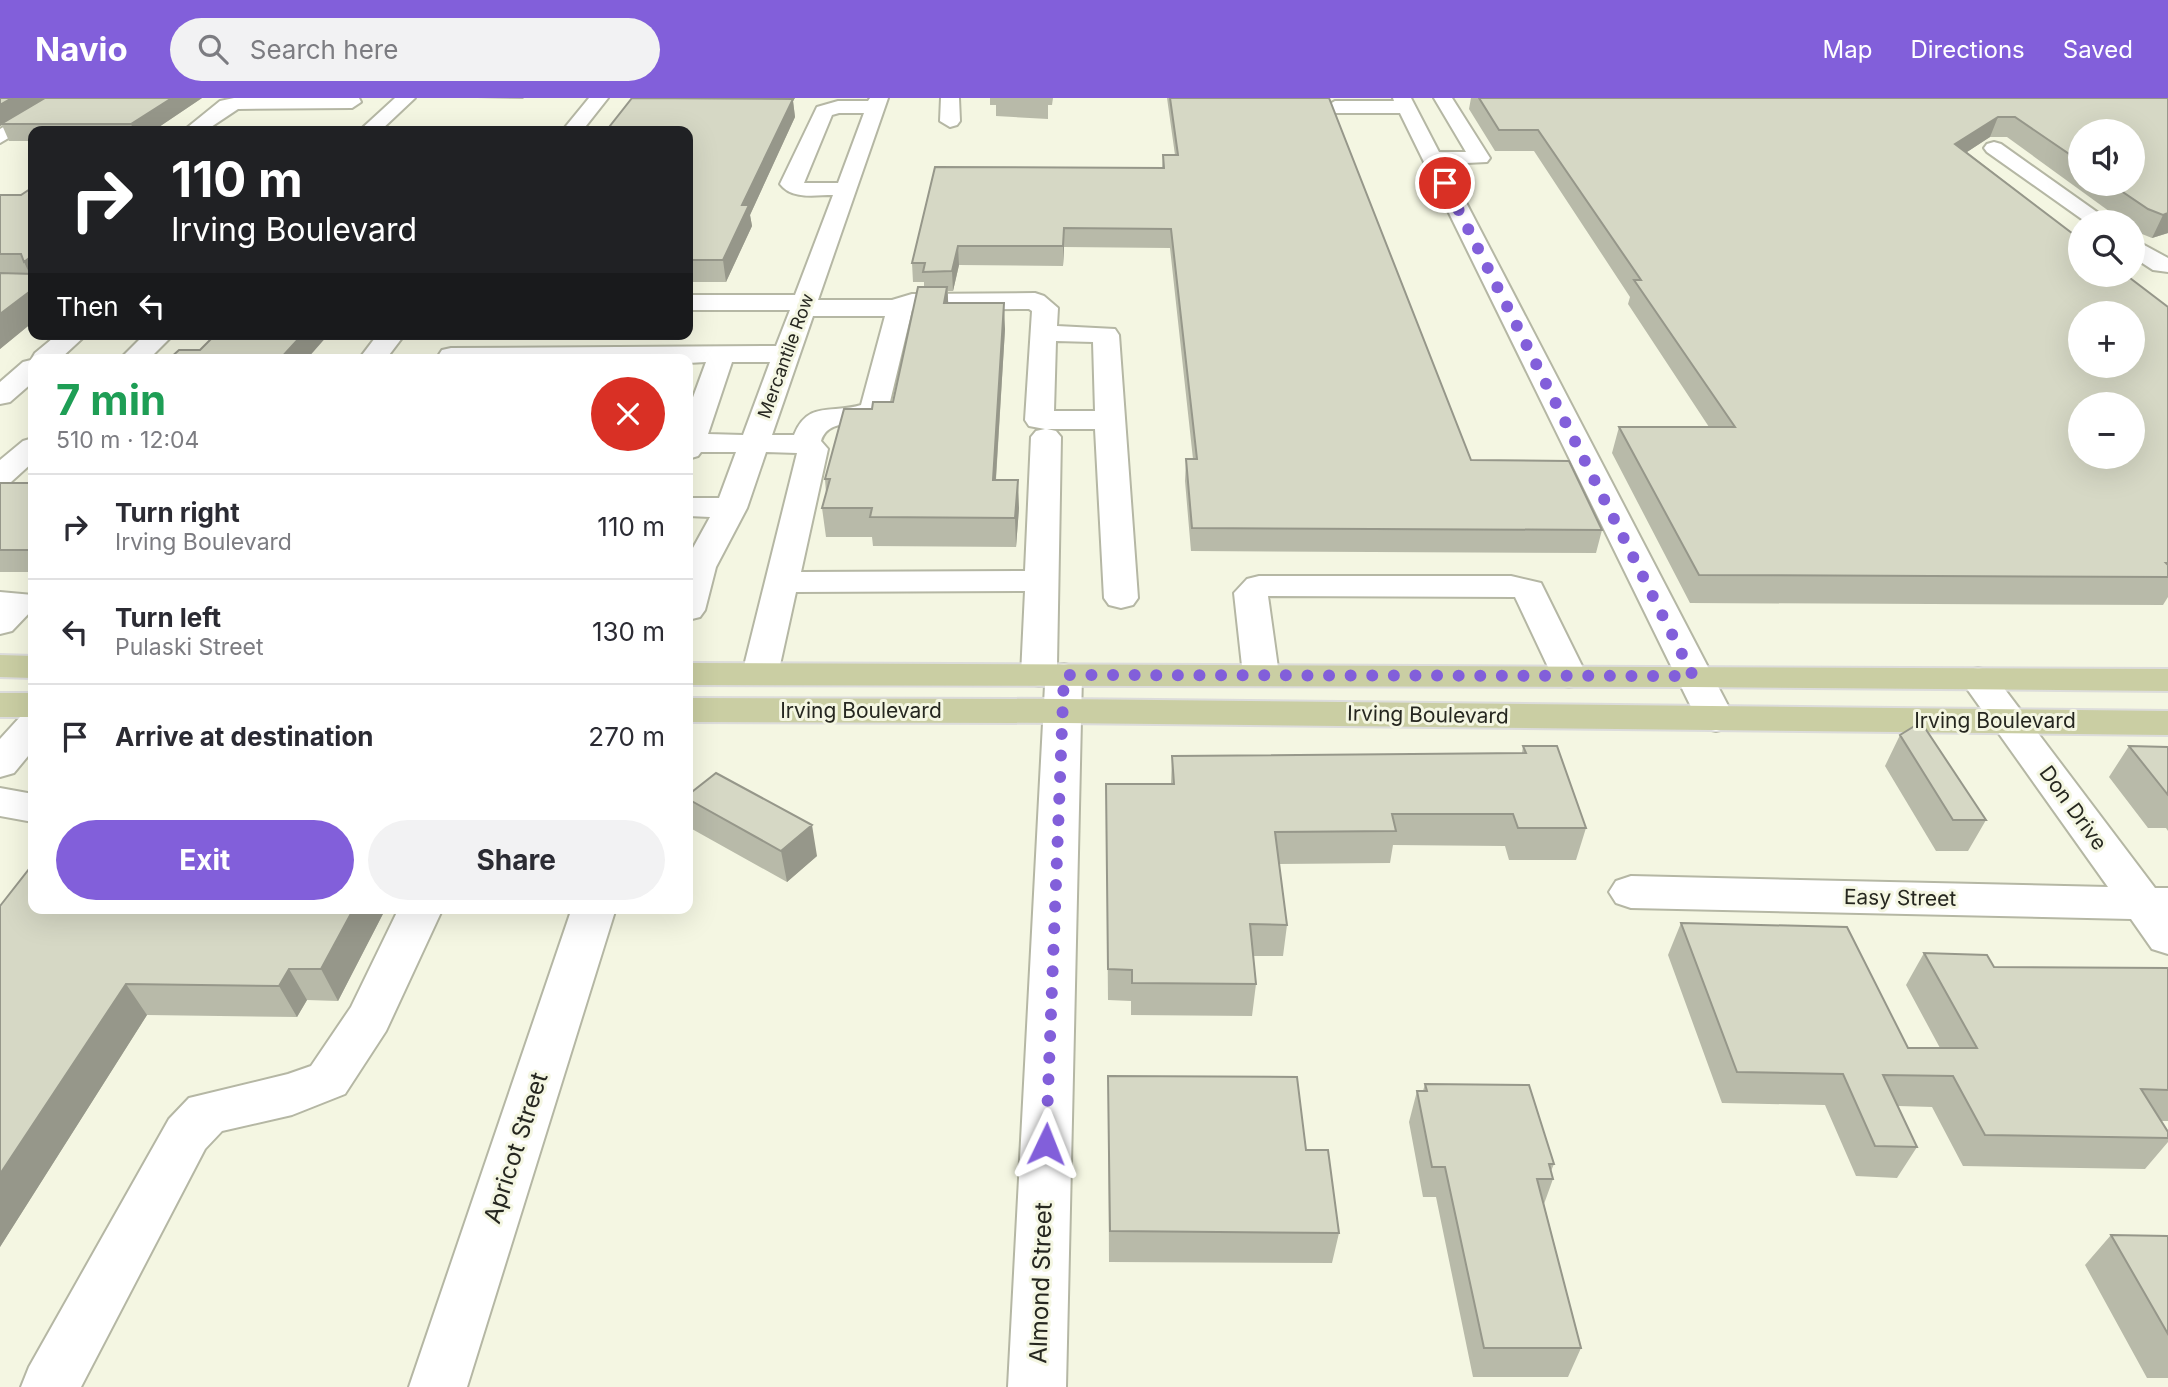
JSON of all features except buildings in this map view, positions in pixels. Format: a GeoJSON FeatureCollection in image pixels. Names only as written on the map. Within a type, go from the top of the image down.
{"type":"FeatureCollection","features":[{"type":"Feature","properties":{"kind":"main road"},"geometry":{"type":"LineString","coordinates":[[0,666],[28,667]]}},
{"type":"Feature","properties":{"kind":"main road","name":"Irving Boulevard"},"geometry":{"type":"LineString","coordinates":[[693,674],[760,674],[1056,687],[1716,719],[2168,723]]}},
{"type":"Feature","properties":{"kind":"main road","name":"Irving Boulevard"},"geometry":{"type":"LineString","coordinates":[[693,709],[1261,675],[2168,680]]}},
{"type":"Feature","properties":{"kind":"main road"},"geometry":{"type":"LineString","coordinates":[[0,705],[28,705]]}},
{"type":"Feature","properties":{"kind":"street"},"geometry":{"type":"LineString","coordinates":[[0,137],[66,98]]}},
{"type":"Feature","properties":{"kind":"street"},"geometry":{"type":"LineString","coordinates":[[375,126],[406,98]]}},
{"type":"Feature","properties":{"kind":"street"},"geometry":{"type":"LineString","coordinates":[[576,126],[600,98]]}},
{"type":"Feature","properties":{"kind":"street"},"geometry":{"type":"LineString","coordinates":[[950,98],[950,121]]}},
{"type":"Feature","properties":{"kind":"street"},"geometry":{"type":"LineString","coordinates":[[1433,158],[1480,158],[1443,98]]}},
{"type":"Feature","properties":{"kind":"street"},"geometry":{"type":"LineString","coordinates":[[200,126],[227,105],[354,100]]}},
{"type":"Feature","properties":{"kind":"street"},"geometry":{"type":"LineString","coordinates":[[326,124],[354,100]]}},
{"type":"Feature","properties":{"kind":"street"},"geometry":{"type":"LineString","coordinates":[[280,124],[306,103]]}},
{"type":"Feature","properties":{"kind":"street"},"geometry":{"type":"LineString","coordinates":[[846,189],[799,189],[791,184],[824,111],[877,103]]}},
{"type":"Feature","properties":{"kind":"street","name":"Mercantile Row"},"geometry":{"type":"LineString","coordinates":[[694,567],[731,508],[877,103]]}},
{"type":"Feature","properties":{"kind":"street"},"geometry":{"type":"LineString","coordinates":[[1339,115],[1408,110],[1716,719]]}},
{"type":"Feature","properties":{"kind":"street"},"geometry":{"type":"LineString","coordinates":[[1994,148],[2083,210]]}},
{"type":"Feature","properties":{"kind":"street"},"geometry":{"type":"LineString","coordinates":[[2145,254],[2166,267]]}},
{"type":"Feature","properties":{"kind":"street"},"geometry":{"type":"LineString","coordinates":[[693,302],[900,308],[912,302],[1035,301],[1045,307],[1039,420],[1109,421]]}},
{"type":"Feature","properties":{"kind":"street"},"geometry":{"type":"LineString","coordinates":[[805,444],[809,428],[820,419],[874,410],[900,308]]}},
{"type":"Feature","properties":{"kind":"street"},"geometry":{"type":"LineString","coordinates":[[1044,333],[1106,335],[1121,598]]}},
{"type":"Feature","properties":{"kind":"street"},"geometry":{"type":"LineString","coordinates":[[50,354],[67,340]]}},
{"type":"Feature","properties":{"kind":"street"},"geometry":{"type":"LineString","coordinates":[[139,354],[155,340]]}},
{"type":"Feature","properties":{"kind":"street"},"geometry":{"type":"LineString","coordinates":[[376,354],[387,340]]}},
{"type":"Feature","properties":{"kind":"street"},"geometry":{"type":"LineString","coordinates":[[453,354],[468,340]]}},
{"type":"Feature","properties":{"kind":"street"},"geometry":{"type":"LineString","coordinates":[[693,354],[787,354]]}},
{"type":"Feature","properties":{"kind":"street"},"geometry":{"type":"LineString","coordinates":[[693,434],[722,354]]}},
{"type":"Feature","properties":{"kind":"street"},"geometry":{"type":"LineString","coordinates":[[704,403],[769,403]]}},
{"type":"Feature","properties":{"kind":"street","name":"Almond Street"},"geometry":{"type":"LineString","coordinates":[[1037,1387],[1056,687],[1042,581],[1046,437]]}},
{"type":"Feature","properties":{"kind":"street"},"geometry":{"type":"LineString","coordinates":[[693,445],[805,444],[813,449],[784,582],[760,674]]}},
{"type":"Feature","properties":{"kind":"street"},"geometry":{"type":"LineString","coordinates":[[0,476],[28,451]]}},
{"type":"Feature","properties":{"kind":"street"},"geometry":{"type":"LineString","coordinates":[[693,508],[731,508]]}},
{"type":"Feature","properties":{"kind":"street"},"geometry":{"type":"LineString","coordinates":[[784,582],[1042,581]]}},
{"type":"Feature","properties":{"kind":"street"},"geometry":{"type":"LineString","coordinates":[[1261,675],[1251,593],[1259,586],[1511,586],[1530,590],[1569,676]]}},
{"type":"Feature","properties":{"kind":"street","name":"Don Drive"},"geometry":{"type":"LineString","coordinates":[[1978,679],[2160,915]]}},
{"type":"Feature","properties":{"kind":"street"},"geometry":{"type":"LineString","coordinates":[[0,764],[28,732]]}},
{"type":"Feature","properties":{"kind":"street"},"geometry":{"type":"LineString","coordinates":[[0,802],[28,807]]}},
{"type":"Feature","properties":{"kind":"street","name":"Easy Street"},"geometry":{"type":"LineString","coordinates":[[1632,892],[2160,915]]}},
{"type":"Feature","properties":{"kind":"street"},"geometry":{"type":"LineString","coordinates":[[50,1387],[187,1134],[207,1113],[292,1094],[328,1080],[369,1018],[418,914]]}},
{"type":"Feature","properties":{"kind":"street","name":"Apricot Street"},"geometry":{"type":"LineString","coordinates":[[438,1387],[592,914]]}},
{"type":"Feature","properties":{"kind":"route"},"geometry":{"type":"LineString","coordinates":[[1046,1144],[1064,675],[1693,676],[1445,183]]}}]}
